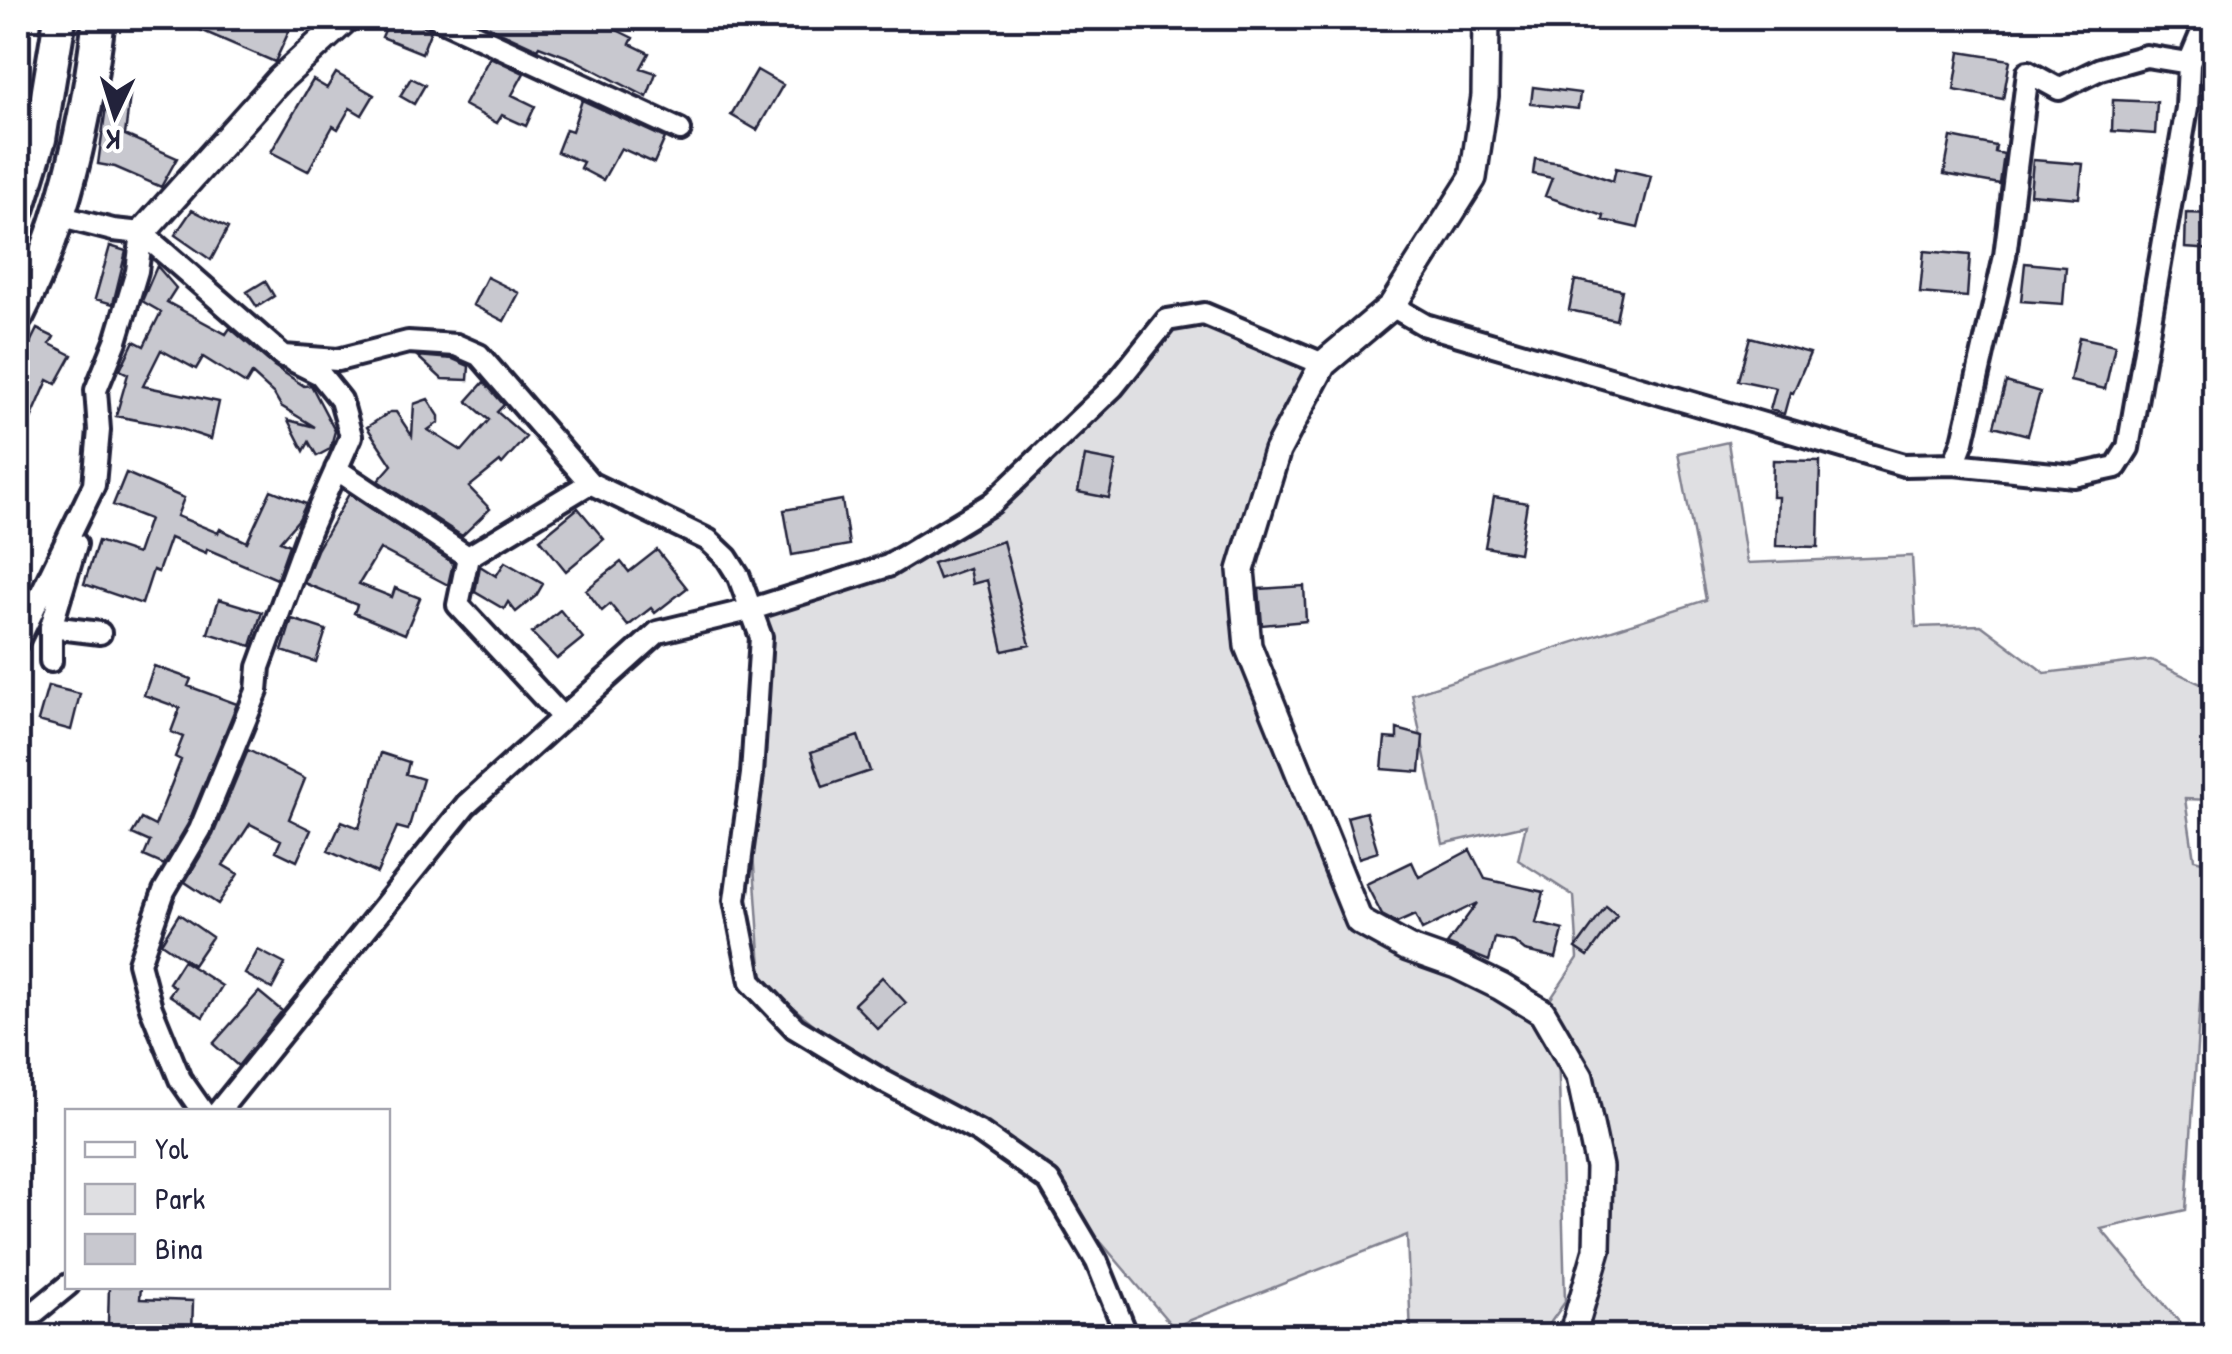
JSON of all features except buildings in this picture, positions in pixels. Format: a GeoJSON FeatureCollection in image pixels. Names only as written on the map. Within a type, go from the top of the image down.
{"type":"FeatureCollection","features":[{"type":"Feature","properties":{"kind":"main road"},"geometry":{"type":"LineString","coordinates":[[18,210],[40,139],[60,18]]}},
{"type":"Feature","properties":{"kind":"main road"},"geometry":{"type":"LineString","coordinates":[[18,315],[58,216],[86,111],[100,18]]}},
{"type":"Feature","properties":{"kind":"street"},"geometry":{"type":"LineString","coordinates":[[51,661],[51,627],[94,484],[99,430],[96,390],[138,270],[142,233],[279,80],[347,18]]}},
{"type":"Feature","properties":{"kind":"street"},"geometry":{"type":"LineString","coordinates":[[438,18],[680,130]]}},
{"type":"Feature","properties":{"kind":"street"},"geometry":{"type":"LineString","coordinates":[[1486,18],[1486,96],[1473,178],[1392,306],[1323,364],[1276,451],[1241,570],[1248,646],[1359,921],[1408,948],[1502,987],[1542,1012],[1580,1078],[1598,1167],[1596,1250],[1572,1336]]}},
{"type":"Feature","properties":{"kind":"street"},"geometry":{"type":"LineString","coordinates":[[1392,306],[1425,326],[1904,464],[1954,464],[2074,476],[2116,467],[2128,448],[2187,108],[2189,63],[2208,18]]}},
{"type":"Feature","properties":{"kind":"street"},"geometry":{"type":"LineString","coordinates":[[1954,464],[1963,441],[2005,256],[2028,72],[2059,89],[2100,69],[2146,56],[2189,63]]}},
{"type":"Feature","properties":{"kind":"street"},"geometry":{"type":"LineString","coordinates":[[58,216],[142,233],[283,356],[320,374],[341,400],[351,436],[309,532],[259,667],[257,691],[200,830],[164,891],[139,962],[151,1008],[180,1079],[202,1109]]}},
{"type":"Feature","properties":{"kind":"street"},"geometry":{"type":"LineString","coordinates":[[220,1109],[466,805],[658,632],[749,610],[888,566],[992,503],[1113,387],[1167,320],[1204,314],[1323,364]]}},
{"type":"Feature","properties":{"kind":"street"},"geometry":{"type":"LineString","coordinates":[[283,356],[338,360],[408,342],[456,345],[480,355],[590,482],[708,540],[726,558],[739,577],[761,637],[752,774],[735,900],[751,982],[794,1028],[883,1081],[981,1132],[1049,1181],[1097,1262],[1127,1336]]}},
{"type":"Feature","properties":{"kind":"street"},"geometry":{"type":"LineString","coordinates":[[336,469],[468,557]]}},
{"type":"Feature","properties":{"kind":"street"},"geometry":{"type":"LineString","coordinates":[[562,718],[458,604],[468,557],[590,482]]}},
{"type":"Feature","properties":{"kind":"street"},"geometry":{"type":"LineString","coordinates":[[18,641],[94,484]]}},
{"type":"Feature","properties":{"kind":"street"},"geometry":{"type":"LineString","coordinates":[[51,627],[100,633]]}},
{"type":"Feature","properties":{"kind":"street"},"geometry":{"type":"LineString","coordinates":[[18,1326],[65,1287]]}},
{"type":"Feature","properties":{"kind":"green space"},"geometry":{"type":"Polygon","coordinates":[[[1184,317],[1323,364],[1241,570],[1294,763],[1359,920],[1542,1012],[1578,958],[1574,896],[1518,860],[1526,825],[1443,844],[1412,694],[1706,600],[1678,453],[1728,442],[1747,563],[1912,556],[1916,627],[1981,625],[2045,673],[2151,660],[2201,684],[2214,763],[2214,800],[2185,799],[2194,859],[2214,864],[2214,940],[2204,942],[2186,1210],[2101,1229],[2191,1336],[1572,1336],[1599,1167],[1558,1043],[1565,1302],[1541,1336],[1411,1336],[1407,1235],[1173,1327],[1049,1181],[883,1081],[762,982],[749,794],[769,604],[992,503],[1184,317]]]}}]}
